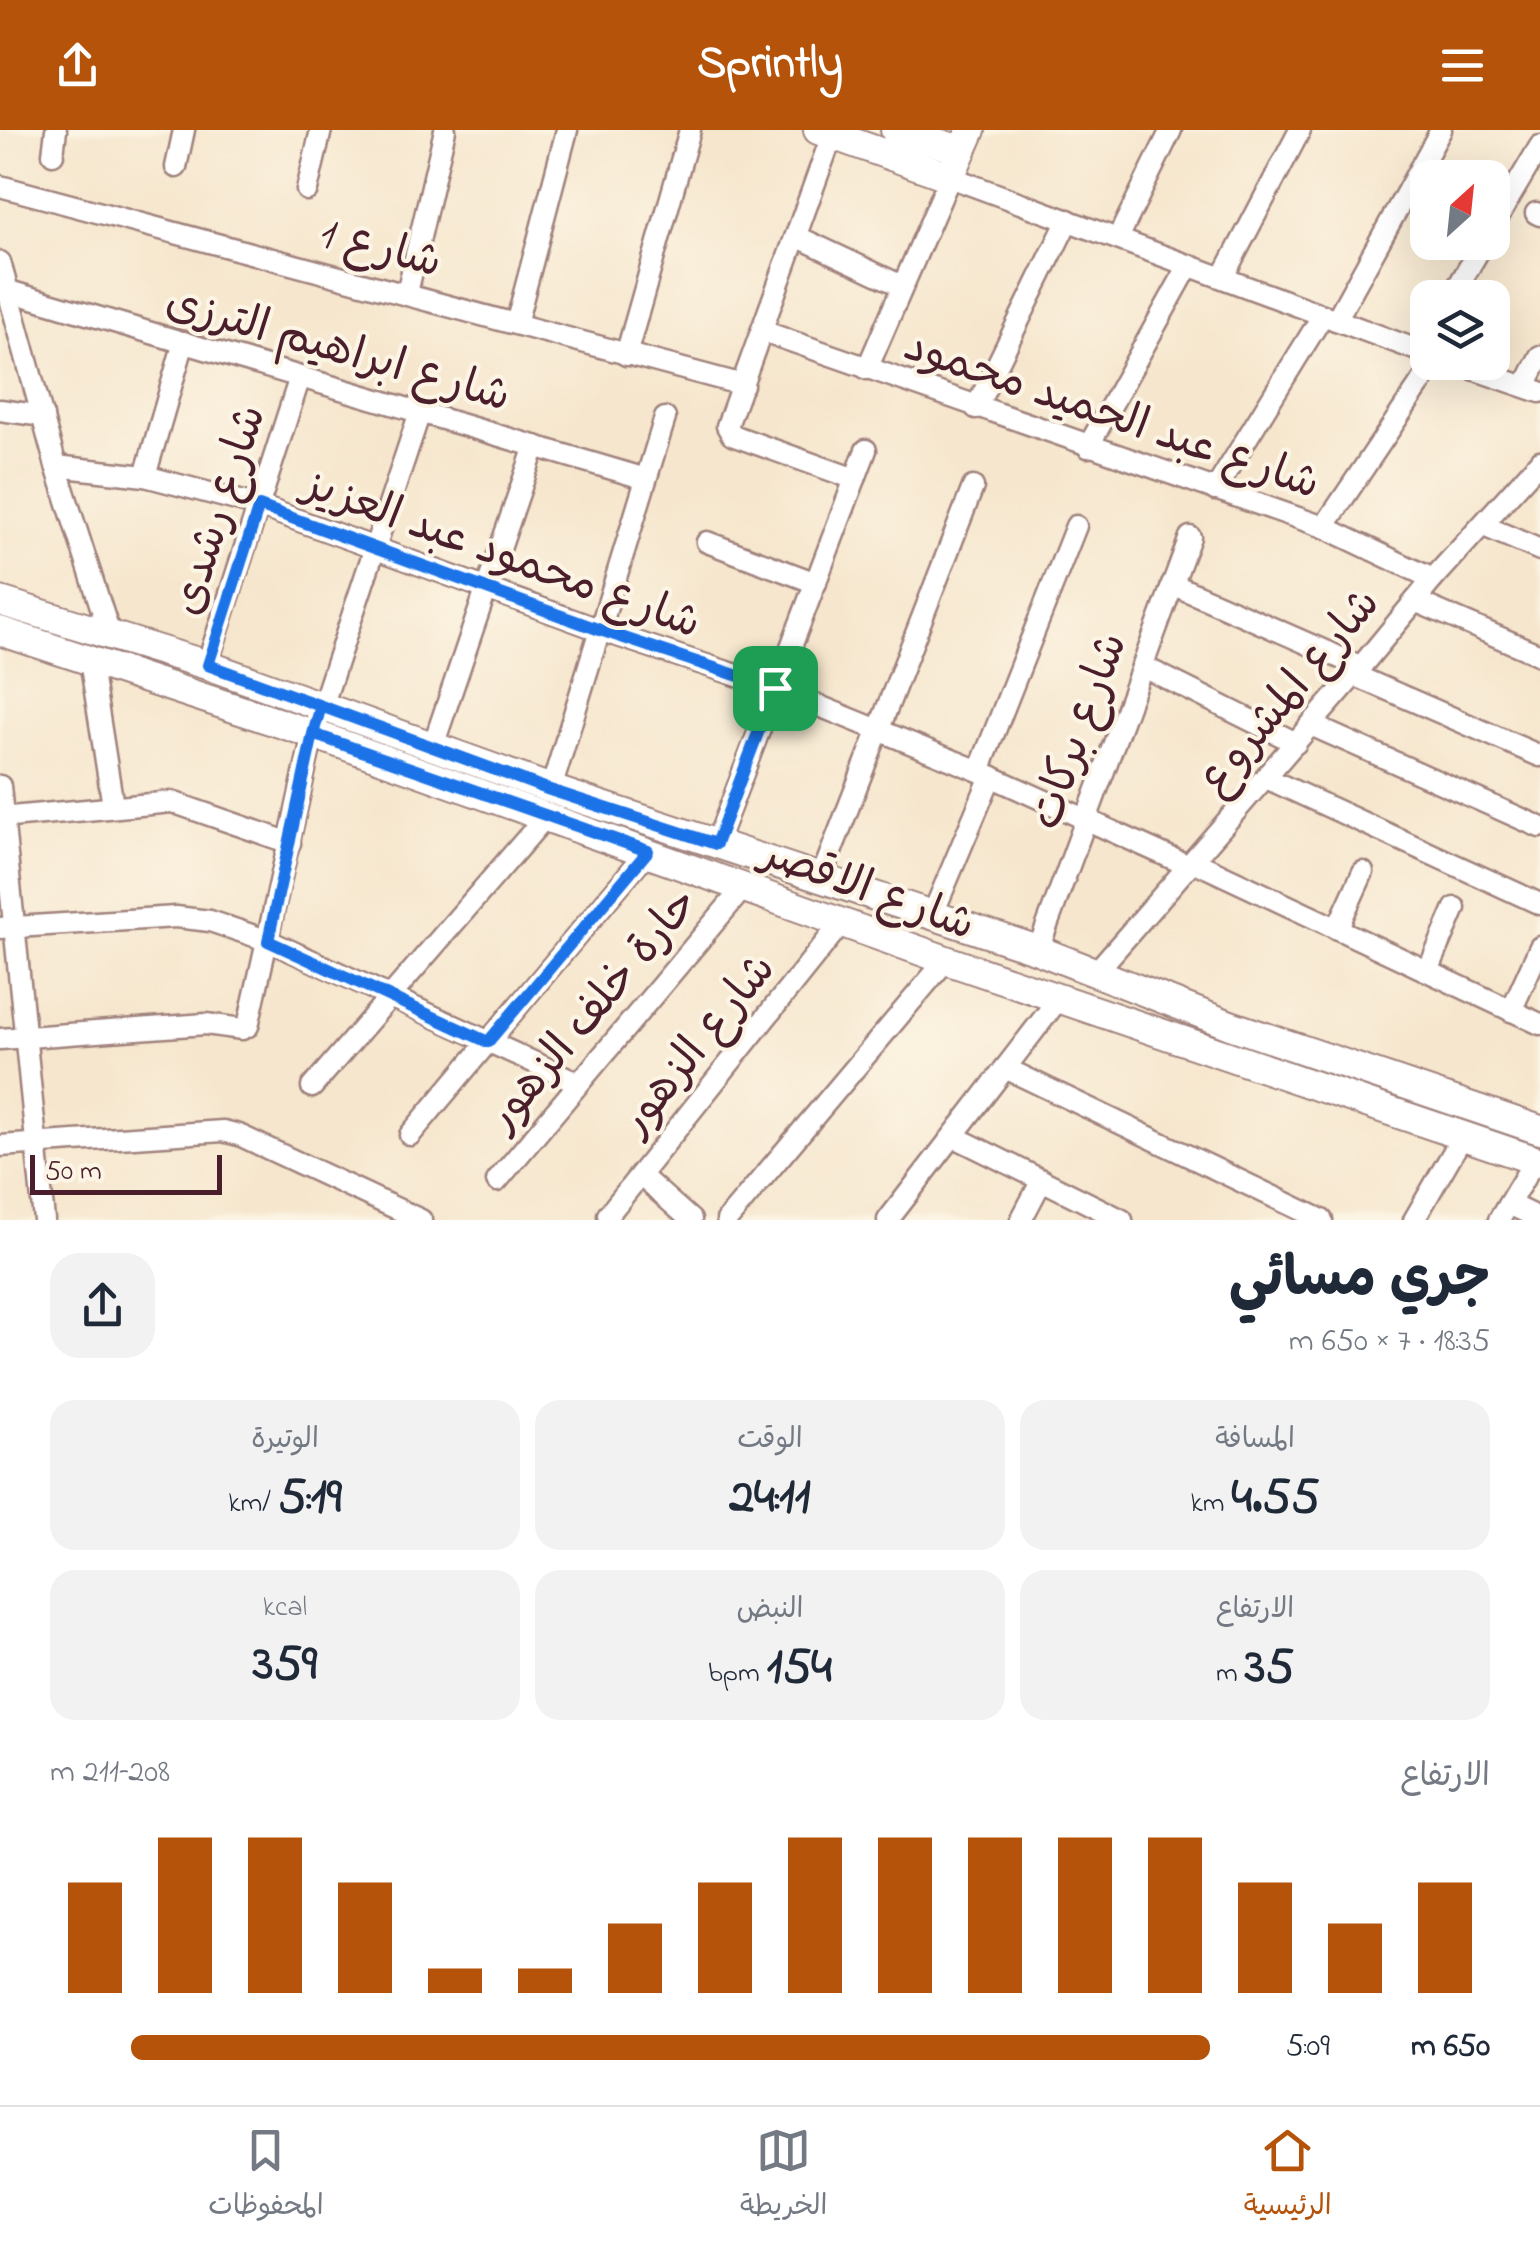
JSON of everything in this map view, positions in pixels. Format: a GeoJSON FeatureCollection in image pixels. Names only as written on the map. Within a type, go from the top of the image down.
{"type":"FeatureCollection","features":[{"type":"Feature","properties":{"kind":"street"},"geometry":{"type":"LineString","coordinates":[[53,154],[56,130]]}},
{"type":"Feature","properties":{"kind":"street"},"geometry":{"type":"LineString","coordinates":[[176,167],[184,130]]}},
{"type":"Feature","properties":{"kind":"street"},"geometry":{"type":"LineString","coordinates":[[307,190],[321,130]]}},
{"type":"Feature","properties":{"kind":"street"},"geometry":{"type":"LineString","coordinates":[[408,293],[445,130]]}},
{"type":"Feature","properties":{"kind":"street"},"geometry":{"type":"LineString","coordinates":[[516,324],[567,130]]}},
{"type":"Feature","properties":{"kind":"street"},"geometry":{"type":"LineString","coordinates":[[626,355],[690,130]]}},
{"type":"Feature","properties":{"kind":"street"},"geometry":{"type":"LineString","coordinates":[[867,369],[966,140],[895,130]]}},
{"type":"Feature","properties":{"kind":"street"},"geometry":{"type":"LineString","coordinates":[[1118,238],[1171,130]]}},
{"type":"Feature","properties":{"kind":"street"},"geometry":{"type":"LineString","coordinates":[[1223,277],[1300,130]]}},
{"type":"Feature","properties":{"kind":"street"},"geometry":{"type":"LineString","coordinates":[[1215,490],[1329,317],[1441,130]]}},
{"type":"Feature","properties":{"kind":"street"},"geometry":{"type":"LineString","coordinates":[[855,479],[729,432],[727,426],[796,236],[828,131],[1410,346]]}},
{"type":"Feature","properties":{"kind":"street"},"geometry":{"type":"LineString","coordinates":[[1510,197],[1540,146]]}},
{"type":"Feature","properties":{"kind":"street","name":"شارع 1"},"geometry":{"type":"LineString","coordinates":[[0,186],[742,384]]}},
{"type":"Feature","properties":{"kind":"street"},"geometry":{"type":"LineString","coordinates":[[976,408],[1068,220]]}},
{"type":"Feature","properties":{"kind":"street"},"geometry":{"type":"LineString","coordinates":[[796,236],[902,286]]}},
{"type":"Feature","properties":{"kind":"street"},"geometry":{"type":"LineString","coordinates":[[0,262],[9,292],[8,314],[110,635]]}},
{"type":"Feature","properties":{"kind":"street"},"geometry":{"type":"LineString","coordinates":[[1088,447],[1189,265]]}},
{"type":"Feature","properties":{"kind":"street","name":"شارع ابراهيم الترزى"},"geometry":{"type":"LineString","coordinates":[[9,292],[646,479]]}},
{"type":"Feature","properties":{"kind":"street","name":"شارع عبد الحميد محمود"},"geometry":{"type":"LineString","coordinates":[[762,331],[1324,528],[1433,579]]}},
{"type":"Feature","properties":{"kind":"street"},"geometry":{"type":"LineString","coordinates":[[145,476],[184,342]]}},
{"type":"Feature","properties":{"kind":"street"},"geometry":{"type":"LineString","coordinates":[[1505,380],[1532,389],[1540,356]]}},
{"type":"Feature","properties":{"kind":"street","name":"شارع رشدى"},"geometry":{"type":"LineString","coordinates":[[208,665],[300,377]]}},
{"type":"Feature","properties":{"kind":"street"},"geometry":{"type":"LineString","coordinates":[[1324,528],[1411,380]]}},
{"type":"Feature","properties":{"kind":"street"},"geometry":{"type":"LineString","coordinates":[[0,410],[43,416]]}},
{"type":"Feature","properties":{"kind":"street"},"geometry":{"type":"LineString","coordinates":[[0,1038],[206,1024],[242,1029],[248,1026],[313,734],[420,412]]}},
{"type":"Feature","properties":{"kind":"street"},"geometry":{"type":"LineString","coordinates":[[312,1087],[549,802],[664,418]]}},
{"type":"Feature","properties":{"kind":"street"},"geometry":{"type":"LineString","coordinates":[[433,746],[535,446]]}},
{"type":"Feature","properties":{"kind":"street"},"geometry":{"type":"LineString","coordinates":[[716,844],[866,450]]}},
{"type":"Feature","properties":{"kind":"street","name":"شارع المشروع"},"geometry":{"type":"LineString","coordinates":[[1097,972],[1433,579],[1540,461]]}},
{"type":"Feature","properties":{"kind":"street","name":"شارع محمود عبد العزيز"},"geometry":{"type":"LineString","coordinates":[[56,466],[145,476],[259,506],[600,630],[775,688],[879,728],[1191,863],[1540,1024]]}},
{"type":"Feature","properties":{"kind":"street"},"geometry":{"type":"LineString","coordinates":[[820,878],[973,487]]}},
{"type":"Feature","properties":{"kind":"street"},"geometry":{"type":"LineString","coordinates":[[932,916],[1076,526]]}},
{"type":"Feature","properties":{"kind":"street"},"geometry":{"type":"LineString","coordinates":[[1484,526],[1540,550]]}},
{"type":"Feature","properties":{"kind":"street","name":"شارع بركات"},"geometry":{"type":"LineString","coordinates":[[1038,950],[1190,537]]}},
{"type":"Feature","properties":{"kind":"street"},"geometry":{"type":"LineString","coordinates":[[707,542],[816,582]]}},
{"type":"Feature","properties":{"kind":"street"},"geometry":{"type":"LineString","coordinates":[[1172,584],[1540,756]]}},
{"type":"Feature","properties":{"kind":"street","name":"شارع الاقصر"},"geometry":{"type":"LineString","coordinates":[[0,602],[208,665],[433,746],[648,851],[744,887],[946,960],[1537,1161]]}},
{"type":"Feature","properties":{"kind":"street"},"geometry":{"type":"LineString","coordinates":[[1415,602],[1540,655]]}},
{"type":"Feature","properties":{"kind":"street","name":"شارع الاقصر"},"geometry":{"type":"LineString","coordinates":[[0,631],[313,734],[549,802],[716,844],[1038,950],[1230,1025],[1540,1130]]}},
{"type":"Feature","properties":{"kind":"street"},"geometry":{"type":"LineString","coordinates":[[90,660],[113,806]]}},
{"type":"Feature","properties":{"kind":"street"},"geometry":{"type":"LineString","coordinates":[[1142,666],[1296,742]]}},
{"type":"Feature","properties":{"kind":"street"},"geometry":{"type":"LineString","coordinates":[[1310,726],[1540,827]]}},
{"type":"Feature","properties":{"kind":"street"},"geometry":{"type":"LineString","coordinates":[[1266,778],[1540,904]]}},
{"type":"Feature","properties":{"kind":"street"},"geometry":{"type":"LineString","coordinates":[[0,786],[7,928],[26,1037],[44,1220]]}},
{"type":"Feature","properties":{"kind":"street"},"geometry":{"type":"LineString","coordinates":[[2,817],[162,802],[182,804],[290,843]]}},
{"type":"Feature","properties":{"kind":"street"},"geometry":{"type":"LineString","coordinates":[[410,1135],[648,851]]}},
{"type":"Feature","properties":{"kind":"street"},"geometry":{"type":"LineString","coordinates":[[1337,929],[1363,872]]}},
{"type":"Feature","properties":{"kind":"street","name":"حارة خلف الزهور"},"geometry":{"type":"LineString","coordinates":[[497,1180],[744,887]]}},
{"type":"Feature","properties":{"kind":"street"},"geometry":{"type":"LineString","coordinates":[[1428,971],[1455,908]]}},
{"type":"Feature","properties":{"kind":"street"},"geometry":{"type":"LineString","coordinates":[[7,928],[193,918],[268,941],[579,1083]]}},
{"type":"Feature","properties":{"kind":"street","name":"شارع الزهور"},"geometry":{"type":"LineString","coordinates":[[608,1214],[843,921]]}},
{"type":"Feature","properties":{"kind":"street"},"geometry":{"type":"LineString","coordinates":[[1511,1011],[1540,948]]}},
{"type":"Feature","properties":{"kind":"street"},"geometry":{"type":"LineString","coordinates":[[727,1220],[946,960]]}},
{"type":"Feature","properties":{"kind":"street"},"geometry":{"type":"LineString","coordinates":[[888,1220],[1060,997]]}},
{"type":"Feature","properties":{"kind":"street"},"geometry":{"type":"LineString","coordinates":[[1005,1068],[1322,1220]]}},
{"type":"Feature","properties":{"kind":"street"},"geometry":{"type":"LineString","coordinates":[[0,1146],[223,1131],[421,1220]]}},
{"type":"Feature","properties":{"kind":"street"},"geometry":{"type":"LineString","coordinates":[[953,1136],[1122,1220]]}},
{"type":"Feature","properties":{"kind":"street"},"geometry":{"type":"LineString","coordinates":[[1414,1220],[1462,1137]]}},
{"type":"Feature","properties":{"kind":"street"},"geometry":{"type":"LineString","coordinates":[[1537,1161],[1504,1212],[1540,1219]]}},
{"type":"Feature","properties":{"kind":"street"},"geometry":{"type":"LineString","coordinates":[[640,1176],[691,1220]]}},
{"type":"Feature","properties":{"kind":"street"},"geometry":{"type":"LineString","coordinates":[[1021,1220],[1042,1180]]}},
{"type":"Feature","properties":{"kind":"route"},"geometry":{"type":"LineString","coordinates":[[775,688],[600,630],[259,506],[208,665],[321,706],[313,734],[268,941],[488,1042],[648,851],[313,734],[321,706],[550,790],[716,844],[775,688]]}}]}
